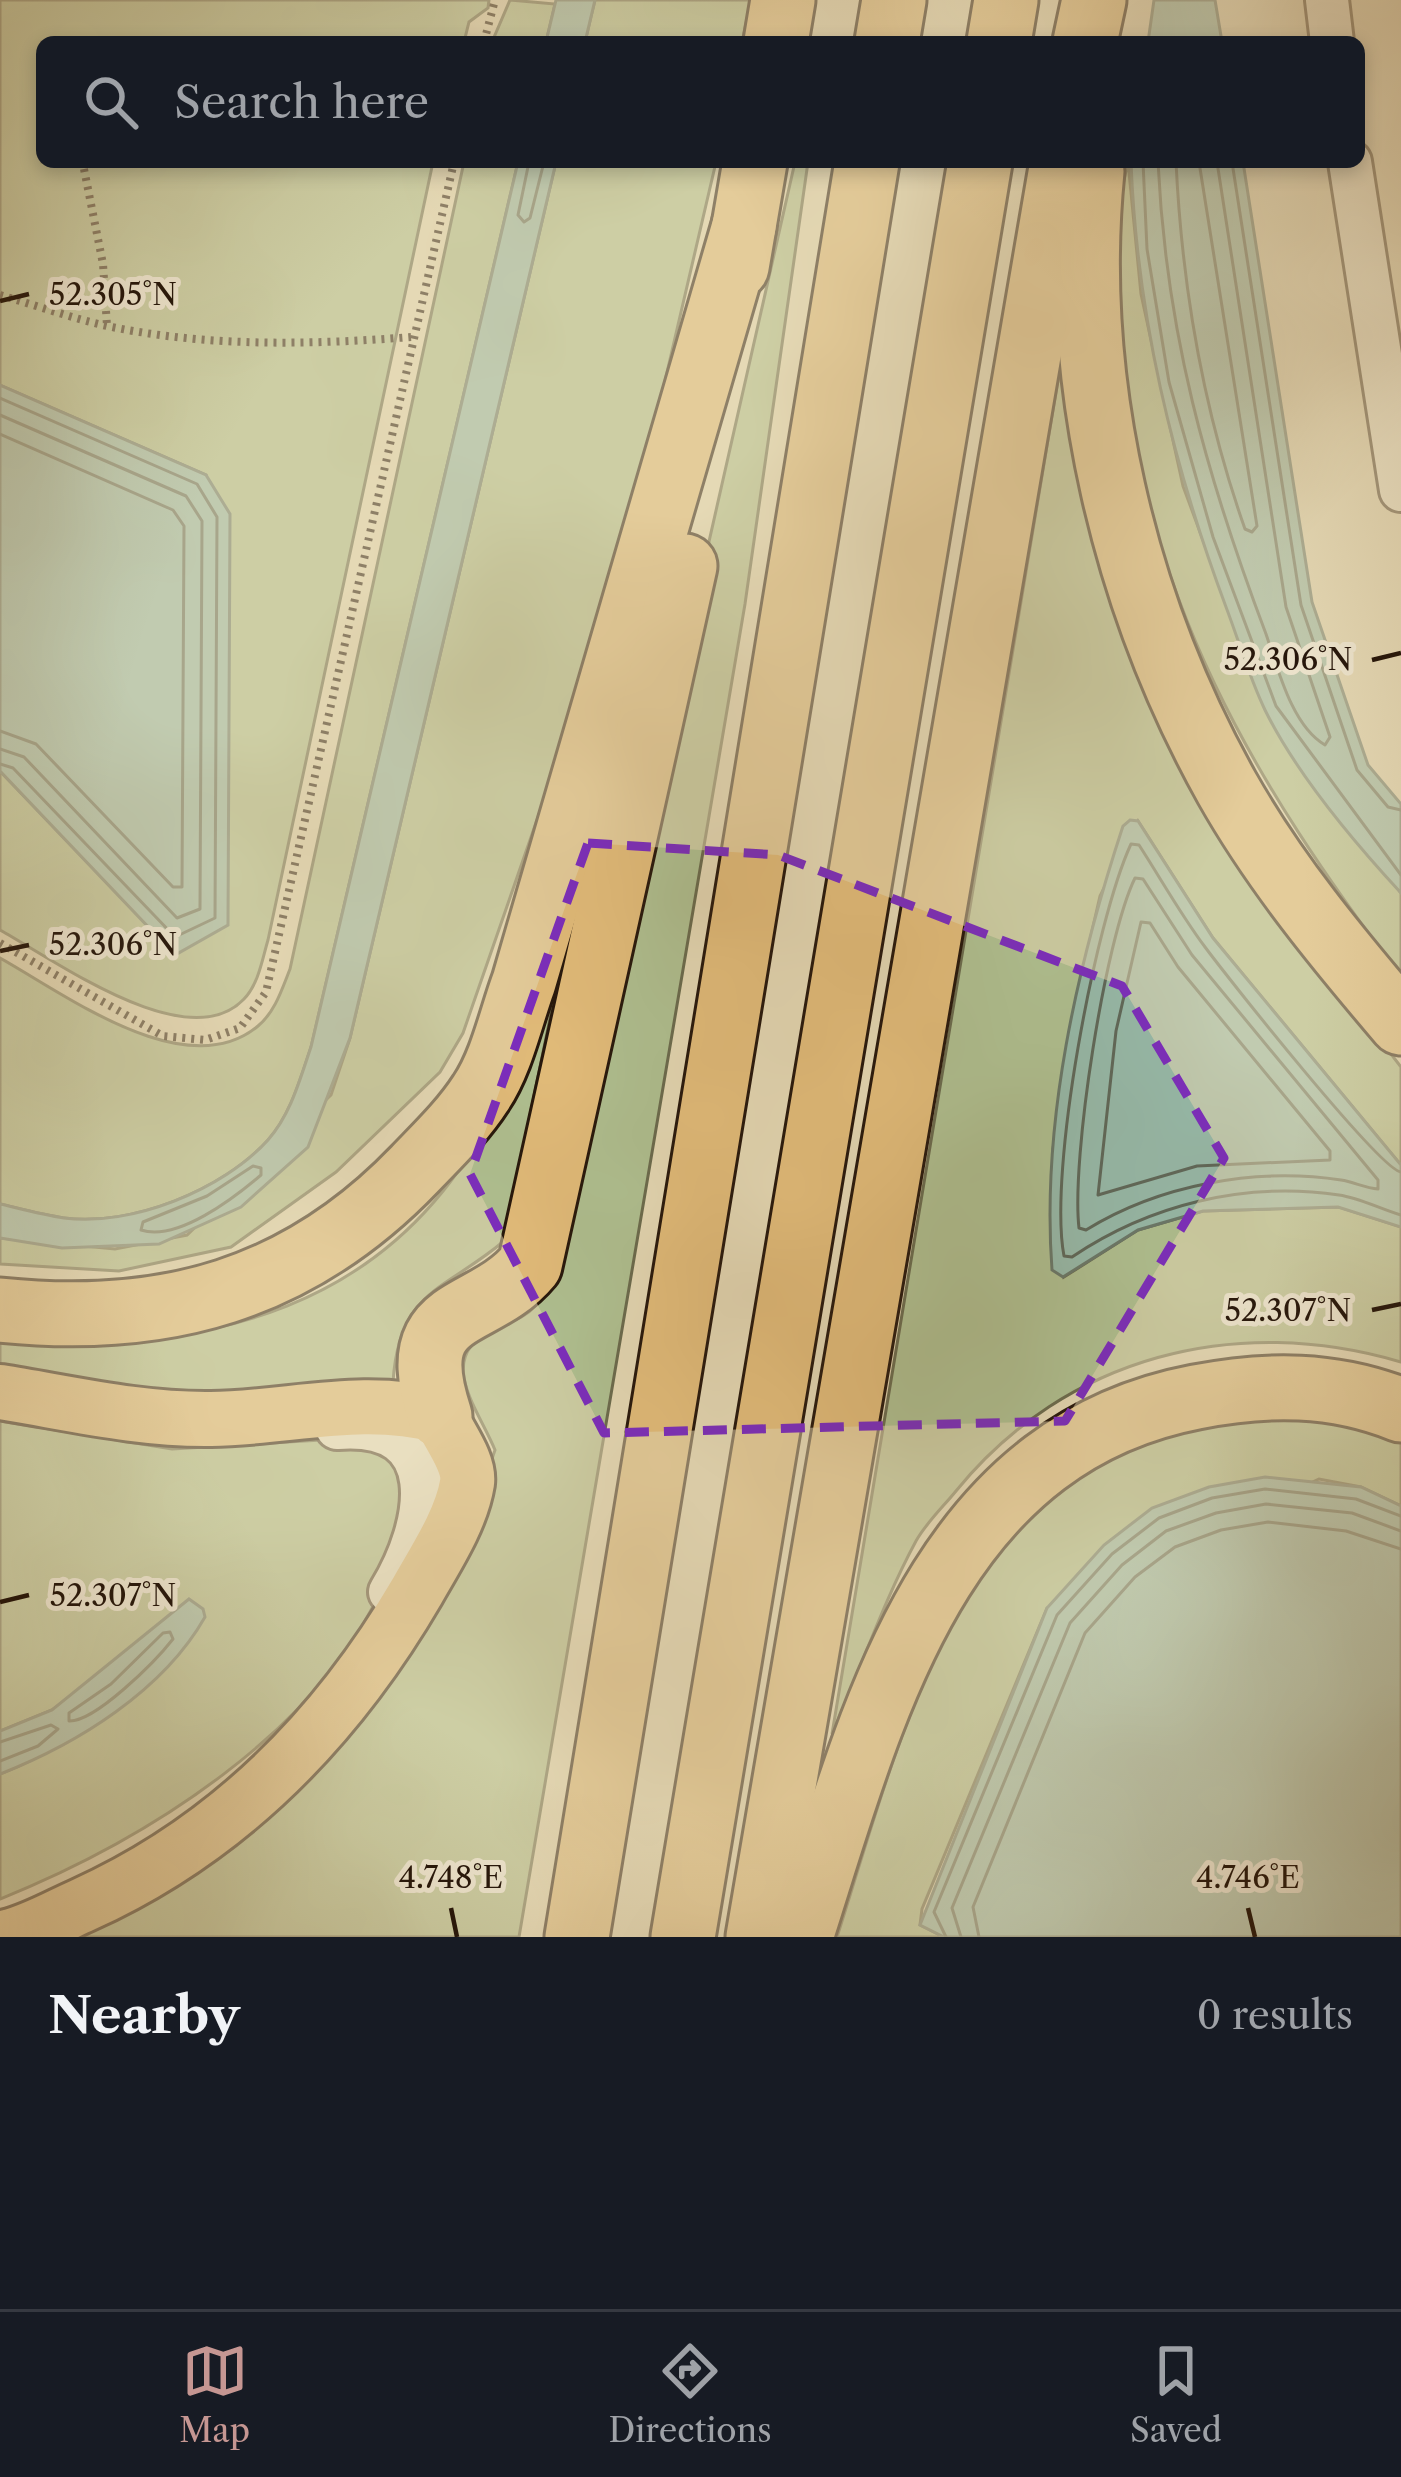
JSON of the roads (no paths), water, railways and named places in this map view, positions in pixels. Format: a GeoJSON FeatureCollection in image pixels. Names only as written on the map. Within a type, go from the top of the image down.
{"type":"FeatureCollection","features":[{"type":"Feature","properties":{"kind":"highway"},"geometry":{"type":"LineString","coordinates":[[777,36],[783,0]]}},
{"type":"Feature","properties":{"kind":"highway"},"geometry":{"type":"LineString","coordinates":[[888,36],[894,0]]}},
{"type":"Feature","properties":{"kind":"highway"},"geometry":{"type":"LineString","coordinates":[[1000,36],[1006,0]]}},
{"type":"Feature","properties":{"kind":"highway"},"geometry":{"type":"LineString","coordinates":[[1086,36],[1094,0]]}},
{"type":"Feature","properties":{"kind":"highway"},"geometry":{"type":"LineString","coordinates":[[1105,36],[1106,0]]}},
{"type":"Feature","properties":{"kind":"highway"},"geometry":{"type":"LineString","coordinates":[[415,1422],[441,1330],[458,1310],[517,1281],[530,1264],[694,528],[754,168]]}},
{"type":"Feature","properties":{"kind":"highway"},"geometry":{"type":"LineString","coordinates":[[577,1937],[866,168]]}},
{"type":"Feature","properties":{"kind":"highway"},"geometry":{"type":"LineString","coordinates":[[683,1937],[979,168]]}},
{"type":"Feature","properties":{"kind":"highway"},"geometry":{"type":"LineString","coordinates":[[758,1937],[1061,168]]}},
{"type":"Feature","properties":{"kind":"highway"},"geometry":{"type":"LineString","coordinates":[[1093,168],[1089,264],[1096,386],[1109,472],[1150,614],[1183,700],[1230,793],[1302,903],[1401,1023]]}},
{"type":"Feature","properties":{"kind":"highway"},"geometry":{"type":"LineString","coordinates":[[0,1310],[118,1313],[225,1295],[309,1257],[380,1205],[483,1091],[530,959],[744,226]]}},
{"type":"Feature","properties":{"kind":"highway"},"geometry":{"type":"LineString","coordinates":[[801,1937],[885,1682],[932,1587],[1002,1498],[1088,1436],[1161,1404],[1295,1386],[1364,1396],[1401,1411]]}},
{"type":"Feature","properties":{"kind":"main road"},"geometry":{"type":"LineString","coordinates":[[0,1392],[132,1414],[209,1419],[373,1403],[415,1422],[467,1484],[441,1548],[348,1700],[281,1772],[207,1834],[122,1887],[7,1937]]}},
{"type":"Feature","properties":{"kind":"lane"},"geometry":{"type":"LineString","coordinates":[[1327,0],[1331,36]]}},
{"type":"Feature","properties":{"kind":"lane"},"geometry":{"type":"LineString","coordinates":[[1351,168],[1401,490]]}},
{"type":"Feature","properties":{"kind":"lane"},"geometry":{"type":"LineString","coordinates":[[0,1412],[168,1439],[361,1426],[388,1432],[415,1422],[424,1485],[418,1533],[399,1577],[312,1707],[256,1765],[158,1839],[34,1902],[0,1912]]}},
{"type":"Feature","properties":{"kind":"water"},"geometry":{"type":"Polygon","coordinates":[[[556,0],[595,0],[586,36],[547,36],[556,0]]]}},
{"type":"Feature","properties":{"kind":"water"},"geometry":{"type":"Polygon","coordinates":[[[1154,0],[1215,0],[1221,36],[1149,36],[1154,0]]]}},
{"type":"Feature","properties":{"kind":"water"},"geometry":{"type":"Polygon","coordinates":[[[517,168],[555,168],[350,1038],[308,1147],[241,1207],[159,1244],[62,1248],[0,1238],[0,1204],[56,1217],[118,1217],[174,1201],[227,1175],[276,1130],[311,1047],[517,168]]]}},
{"type":"Feature","properties":{"kind":"water"},"geometry":{"type":"Polygon","coordinates":[[[1131,168],[1244,168],[1312,602],[1368,765],[1401,804],[1401,893],[1309,782],[1278,734],[1249,672],[1189,498],[1160,388],[1131,168]]]}},
{"type":"Feature","properties":{"kind":"water"},"geometry":{"type":"Polygon","coordinates":[[[0,385],[206,475],[230,514],[228,925],[175,955],[0,771],[0,385]]]}},
{"type":"Feature","properties":{"kind":"water"},"geometry":{"type":"Polygon","coordinates":[[[1138,821],[1213,938],[1401,1165],[1401,1227],[1338,1207],[1203,1211],[1138,1230],[1063,1277],[1052,1270],[1052,1158],[1066,1045],[1106,879],[1123,826],[1138,821]]]}},
{"type":"Feature","properties":{"kind":"water"},"geometry":{"type":"Polygon","coordinates":[[[1265,1477],[1361,1487],[1401,1506],[1401,1937],[944,1937],[920,1925],[1047,1608],[1104,1545],[1152,1508],[1209,1487],[1265,1477]]]}},
{"type":"Feature","properties":{"kind":"water"},"geometry":{"type":"Polygon","coordinates":[[[189,1599],[203,1609],[205,1617],[166,1669],[88,1731],[0,1774],[0,1731],[52,1710],[189,1599]]]}}]}
